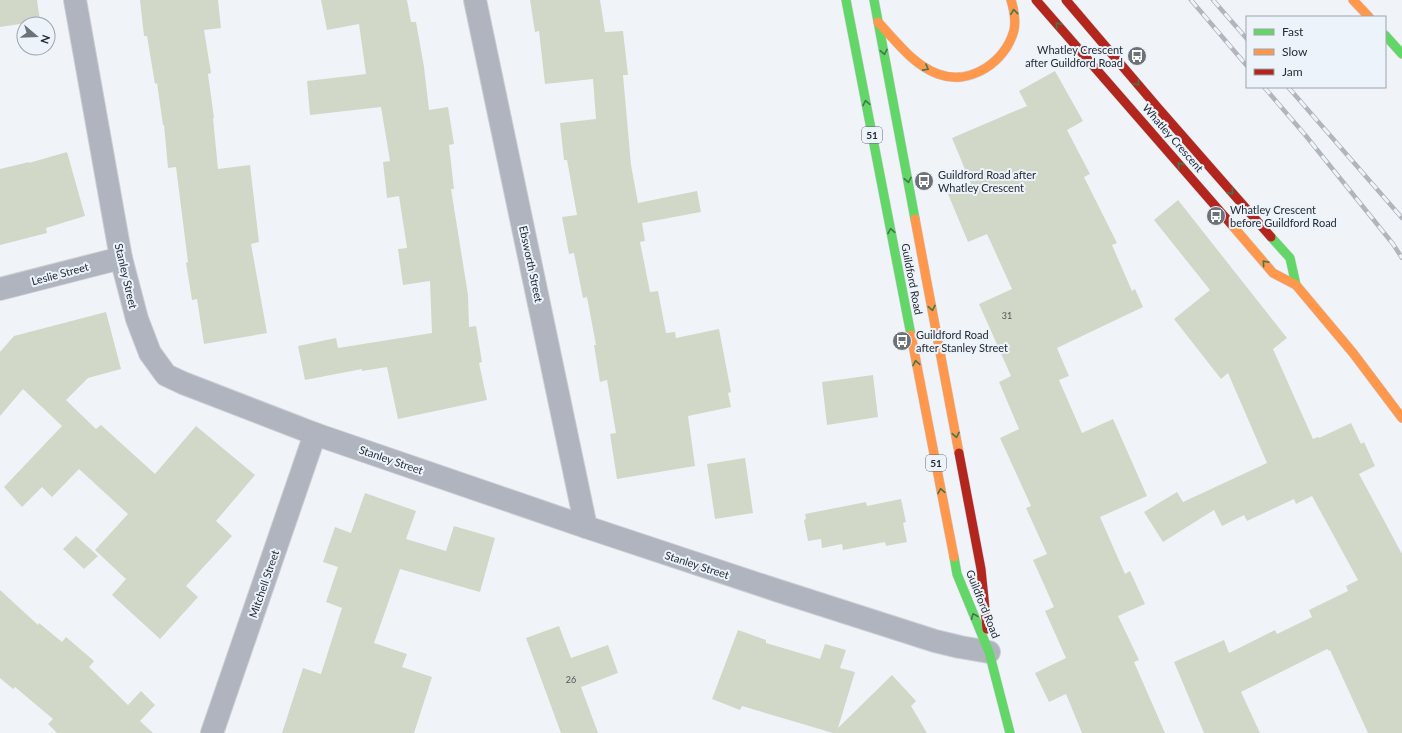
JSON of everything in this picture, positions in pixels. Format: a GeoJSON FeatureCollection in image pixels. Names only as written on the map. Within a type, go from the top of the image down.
{"type":"FeatureCollection","features":[{"type":"Feature","properties":{"kind":"main road","name":"Guildford Road"},"geometry":{"type":"LineString","coordinates":[[846,0],[957,574],[989,652],[1010,733]]}},
{"type":"Feature","properties":{"kind":"main road","name":"Guildford Road"},"geometry":{"type":"LineString","coordinates":[[874,0],[981,569],[989,652]]}},
{"type":"Feature","properties":{"kind":"main road"},"geometry":{"type":"LineString","coordinates":[[878,22],[922,66],[939,74],[958,77],[977,73],[994,63],[1007,48],[1014,30],[1015,11],[1011,0]]}},
{"type":"Feature","properties":{"kind":"main road","name":"Whatley Crescent"},"geometry":{"type":"LineString","coordinates":[[1036,0],[1273,273],[1296,285],[1353,353],[1402,418]]}},
{"type":"Feature","properties":{"kind":"main road","name":"Whatley Crescent"},"geometry":{"type":"LineString","coordinates":[[1066,0],[1158,108],[1290,258],[1296,285]]}},
{"type":"Feature","properties":{"kind":"main road"},"geometry":{"type":"LineString","coordinates":[[1354,0],[1368,16]]}},
{"type":"Feature","properties":{"kind":"street","name":"Stanley Street"},"geometry":{"type":"LineString","coordinates":[[75,0],[121,258],[137,319],[150,353],[166,374],[183,383],[315,434],[586,527],[935,641],[989,652]]}},
{"type":"Feature","properties":{"kind":"street","name":"Ebsworth Street"},"geometry":{"type":"LineString","coordinates":[[475,0],[586,527]]}},
{"type":"Feature","properties":{"kind":"street","name":"Leslie Street"},"geometry":{"type":"LineString","coordinates":[[0,289],[121,258]]}},
{"type":"Feature","properties":{"kind":"street","name":"Mitchell Street"},"geometry":{"type":"LineString","coordinates":[[212,733],[315,434]]}},
{"type":"Feature","properties":{"kind":"building"},"geometry":{"type":"Polygon","coordinates":[[[0,0],[37,0],[39,16],[16,16],[16,25],[0,27],[0,0]]]}},
{"type":"Feature","properties":{"kind":"building"},"geometry":{"type":"Polygon","coordinates":[[[140,0],[218,0],[221,28],[204,30],[211,73],[208,74],[214,118],[218,169],[250,165],[259,242],[251,244],[267,333],[204,344],[197,299],[192,300],[186,263],[188,262],[176,167],[168,168],[164,125],[157,83],[155,84],[147,36],[144,36],[140,0]]]}},
{"type":"Feature","properties":{"kind":"building"},"geometry":{"type":"Polygon","coordinates":[[[321,0],[407,0],[411,22],[416,22],[424,67],[429,110],[448,107],[454,144],[449,145],[454,189],[451,189],[468,295],[469,327],[476,326],[482,362],[479,363],[487,400],[398,419],[387,367],[362,371],[362,369],[305,380],[298,346],[336,338],[338,348],[432,333],[430,281],[403,285],[398,249],[407,248],[399,196],[387,198],[383,162],[390,161],[381,107],[310,115],[307,81],[366,74],[359,24],[327,30],[321,0]]]}},
{"type":"Feature","properties":{"kind":"building"},"geometry":{"type":"Polygon","coordinates":[[[530,0],[600,0],[605,32],[623,31],[628,75],[623,75],[631,165],[638,203],[697,191],[701,212],[642,223],[645,241],[640,242],[650,292],[658,291],[666,333],[675,332],[676,338],[719,329],[731,392],[728,393],[731,407],[688,416],[695,466],[617,479],[610,434],[616,433],[607,380],[600,382],[594,345],[596,345],[587,297],[583,298],[574,253],[569,254],[562,217],[577,215],[567,160],[564,160],[560,123],[596,119],[593,79],[545,84],[539,31],[535,32],[530,0]]]}},
{"type":"Feature","properties":{"kind":"building"},"geometry":{"type":"Polygon","coordinates":[[[1055,71],[1083,121],[1067,130],[1090,174],[1084,177],[1117,243],[1112,245],[1132,291],[1135,289],[1143,307],[1057,348],[1069,376],[1059,380],[1082,433],[1113,419],[1147,496],[1100,517],[1125,574],[1130,571],[1145,604],[1118,616],[1139,660],[1134,662],[1165,733],[1082,733],[1066,694],[1049,702],[1035,673],[1066,658],[1045,611],[1054,607],[1033,560],[1047,554],[1026,508],[1031,506],[1000,438],[1019,429],[999,382],[1011,376],[979,304],[1012,289],[987,234],[968,242],[948,194],[971,184],[952,138],[1027,106],[1019,91],[1055,71]]]}},
{"type":"Feature","properties":{"kind":"building"},"geometry":{"type":"Polygon","coordinates":[[[67,152],[85,216],[46,228],[47,233],[0,245],[0,169],[29,163],[67,152]]]}},
{"type":"Feature","properties":{"kind":"building"},"geometry":{"type":"Polygon","coordinates":[[[1178,200],[1287,338],[1273,349],[1313,439],[1319,438],[1351,423],[1361,444],[1364,442],[1375,466],[1359,474],[1402,554],[1402,733],[1368,733],[1330,650],[1329,651],[1327,649],[1241,692],[1260,733],[1204,733],[1174,662],[1224,640],[1229,653],[1275,630],[1277,634],[1312,617],[1309,610],[1348,591],[1346,586],[1358,580],[1312,496],[1296,504],[1294,499],[1247,521],[1244,515],[1222,526],[1214,510],[1163,542],[1144,512],[1177,492],[1183,502],[1267,463],[1228,373],[1221,379],[1174,319],[1210,290],[1154,220],[1178,200]]]}},
{"type":"Feature","properties":{"kind":"building"},"geometry":{"type":"Polygon","coordinates":[[[106,312],[121,369],[88,378],[66,400],[96,429],[101,425],[155,474],[196,426],[255,475],[216,521],[232,536],[186,586],[198,597],[160,639],[112,595],[126,579],[95,550],[128,514],[79,469],[52,497],[42,487],[22,507],[4,487],[62,426],[23,389],[0,416],[0,352],[14,336],[106,312]]]}},
{"type":"Feature","properties":{"kind":"building"},"geometry":{"type":"Polygon","coordinates":[[[873,375],[878,417],[827,425],[822,382],[873,375]]]}},
{"type":"Feature","properties":{"kind":"building"},"geometry":{"type":"Polygon","coordinates":[[[745,458],[753,513],[715,519],[707,464],[745,458]]]}},
{"type":"Feature","properties":{"kind":"building"},"geometry":{"type":"Polygon","coordinates":[[[365,493],[416,511],[406,539],[446,551],[454,526],[495,538],[480,592],[400,569],[374,643],[407,654],[402,667],[432,677],[414,733],[282,733],[303,668],[321,674],[342,608],[326,602],[338,567],[323,562],[335,527],[351,533],[365,493]]]}},
{"type":"Feature","properties":{"kind":"building"},"geometry":{"type":"Polygon","coordinates":[[[901,499],[906,522],[903,523],[907,542],[886,546],[885,542],[843,550],[842,544],[822,548],[821,539],[808,541],[804,520],[806,519],[805,514],[866,502],[867,506],[901,499]]]}},
{"type":"Feature","properties":{"kind":"building"},"geometry":{"type":"Polygon","coordinates":[[[76,536],[98,556],[84,569],[63,549],[76,536]]]}},
{"type":"Feature","properties":{"kind":"building"},"geometry":{"type":"Polygon","coordinates":[[[0,590],[38,625],[39,623],[62,642],[66,637],[94,661],[89,667],[128,705],[141,691],[155,705],[140,721],[153,733],[57,733],[48,724],[53,719],[15,687],[13,689],[0,678],[0,590]]]}},
{"type":"Feature","properties":{"kind":"building"},"geometry":{"type":"Polygon","coordinates":[[[559,626],[571,658],[608,645],[618,673],[581,687],[598,733],[561,733],[526,638],[559,626]]]}},
{"type":"Feature","properties":{"kind":"building"},"geometry":{"type":"Polygon","coordinates":[[[738,630],[766,640],[766,643],[820,659],[825,644],[846,650],[840,668],[855,672],[838,728],[892,675],[916,701],[911,706],[927,733],[833,733],[742,706],[740,710],[712,699],[738,630]]]}},
{"type":"Feature","properties":{"kind":"railway"},"geometry":{"type":"LineString","coordinates":[[1191,0],[1246,65]]}},
{"type":"Feature","properties":{"kind":"railway"},"geometry":{"type":"LineString","coordinates":[[1213,0],[1246,38]]}},
{"type":"Feature","properties":{"kind":"railway"},"geometry":{"type":"LineString","coordinates":[[1265,88],[1306,136],[1393,244],[1402,258]]}},
{"type":"Feature","properties":{"kind":"railway"},"geometry":{"type":"LineString","coordinates":[[1289,88],[1402,218]]}},
{"type":"Feature","properties":{"kind":"traffic: fast"},"geometry":{"type":"LineString","coordinates":[[846,0],[911,335]]}},
{"type":"Feature","properties":{"kind":"traffic: fast"},"geometry":{"type":"LineString","coordinates":[[874,0],[915,219]]}},
{"type":"Feature","properties":{"kind":"traffic: fast"},"geometry":{"type":"LineString","coordinates":[[1386,36],[1402,54]]}},
{"type":"Feature","properties":{"kind":"traffic: fast"},"geometry":{"type":"LineString","coordinates":[[1271,237],[1290,258],[1296,285]]}},
{"type":"Feature","properties":{"kind":"traffic: fast"},"geometry":{"type":"LineString","coordinates":[[954,557],[957,574],[989,652],[1010,733]]}},
{"type":"Feature","properties":{"kind":"traffic: slow"},"geometry":{"type":"LineString","coordinates":[[878,22],[920,65],[938,74],[950,77],[962,77],[974,74],[995,61],[1010,42],[1015,26],[1011,0]]}},
{"type":"Feature","properties":{"kind":"traffic: slow"},"geometry":{"type":"LineString","coordinates":[[1353,0],[1368,16]]}},
{"type":"Feature","properties":{"kind":"traffic: slow"},"geometry":{"type":"LineString","coordinates":[[915,219],[959,453]]}},
{"type":"Feature","properties":{"kind":"traffic: slow"},"geometry":{"type":"LineString","coordinates":[[1231,224],[1273,273],[1296,285],[1353,353],[1402,418]]}},
{"type":"Feature","properties":{"kind":"traffic: slow"},"geometry":{"type":"LineString","coordinates":[[911,335],[954,557]]}},
{"type":"Feature","properties":{"kind":"traffic: jam"},"geometry":{"type":"LineString","coordinates":[[1036,0],[1231,224]]}},
{"type":"Feature","properties":{"kind":"traffic: jam"},"geometry":{"type":"LineString","coordinates":[[1066,0],[1271,237]]}},
{"type":"Feature","properties":{"kind":"traffic: jam"},"geometry":{"type":"LineString","coordinates":[[959,453],[981,569],[987,629]]}},
{"type":"Feature","properties":{"kind":"place","name":"Whatley Crescent after Guildford Road"},"geometry":{"type":"Point","coordinates":[1137,56]}},
{"type":"Feature","properties":{"kind":"place","name":"Guildford Road after Whatley Crescent"},"geometry":{"type":"Point","coordinates":[924,181]}},
{"type":"Feature","properties":{"kind":"place","name":"Whatley Crescent before Guildford Road"},"geometry":{"type":"Point","coordinates":[1216,216]}},
{"type":"Feature","properties":{"kind":"place","name":"Guildford Road after Stanley Street"},"geometry":{"type":"Point","coordinates":[902,341]}}]}
